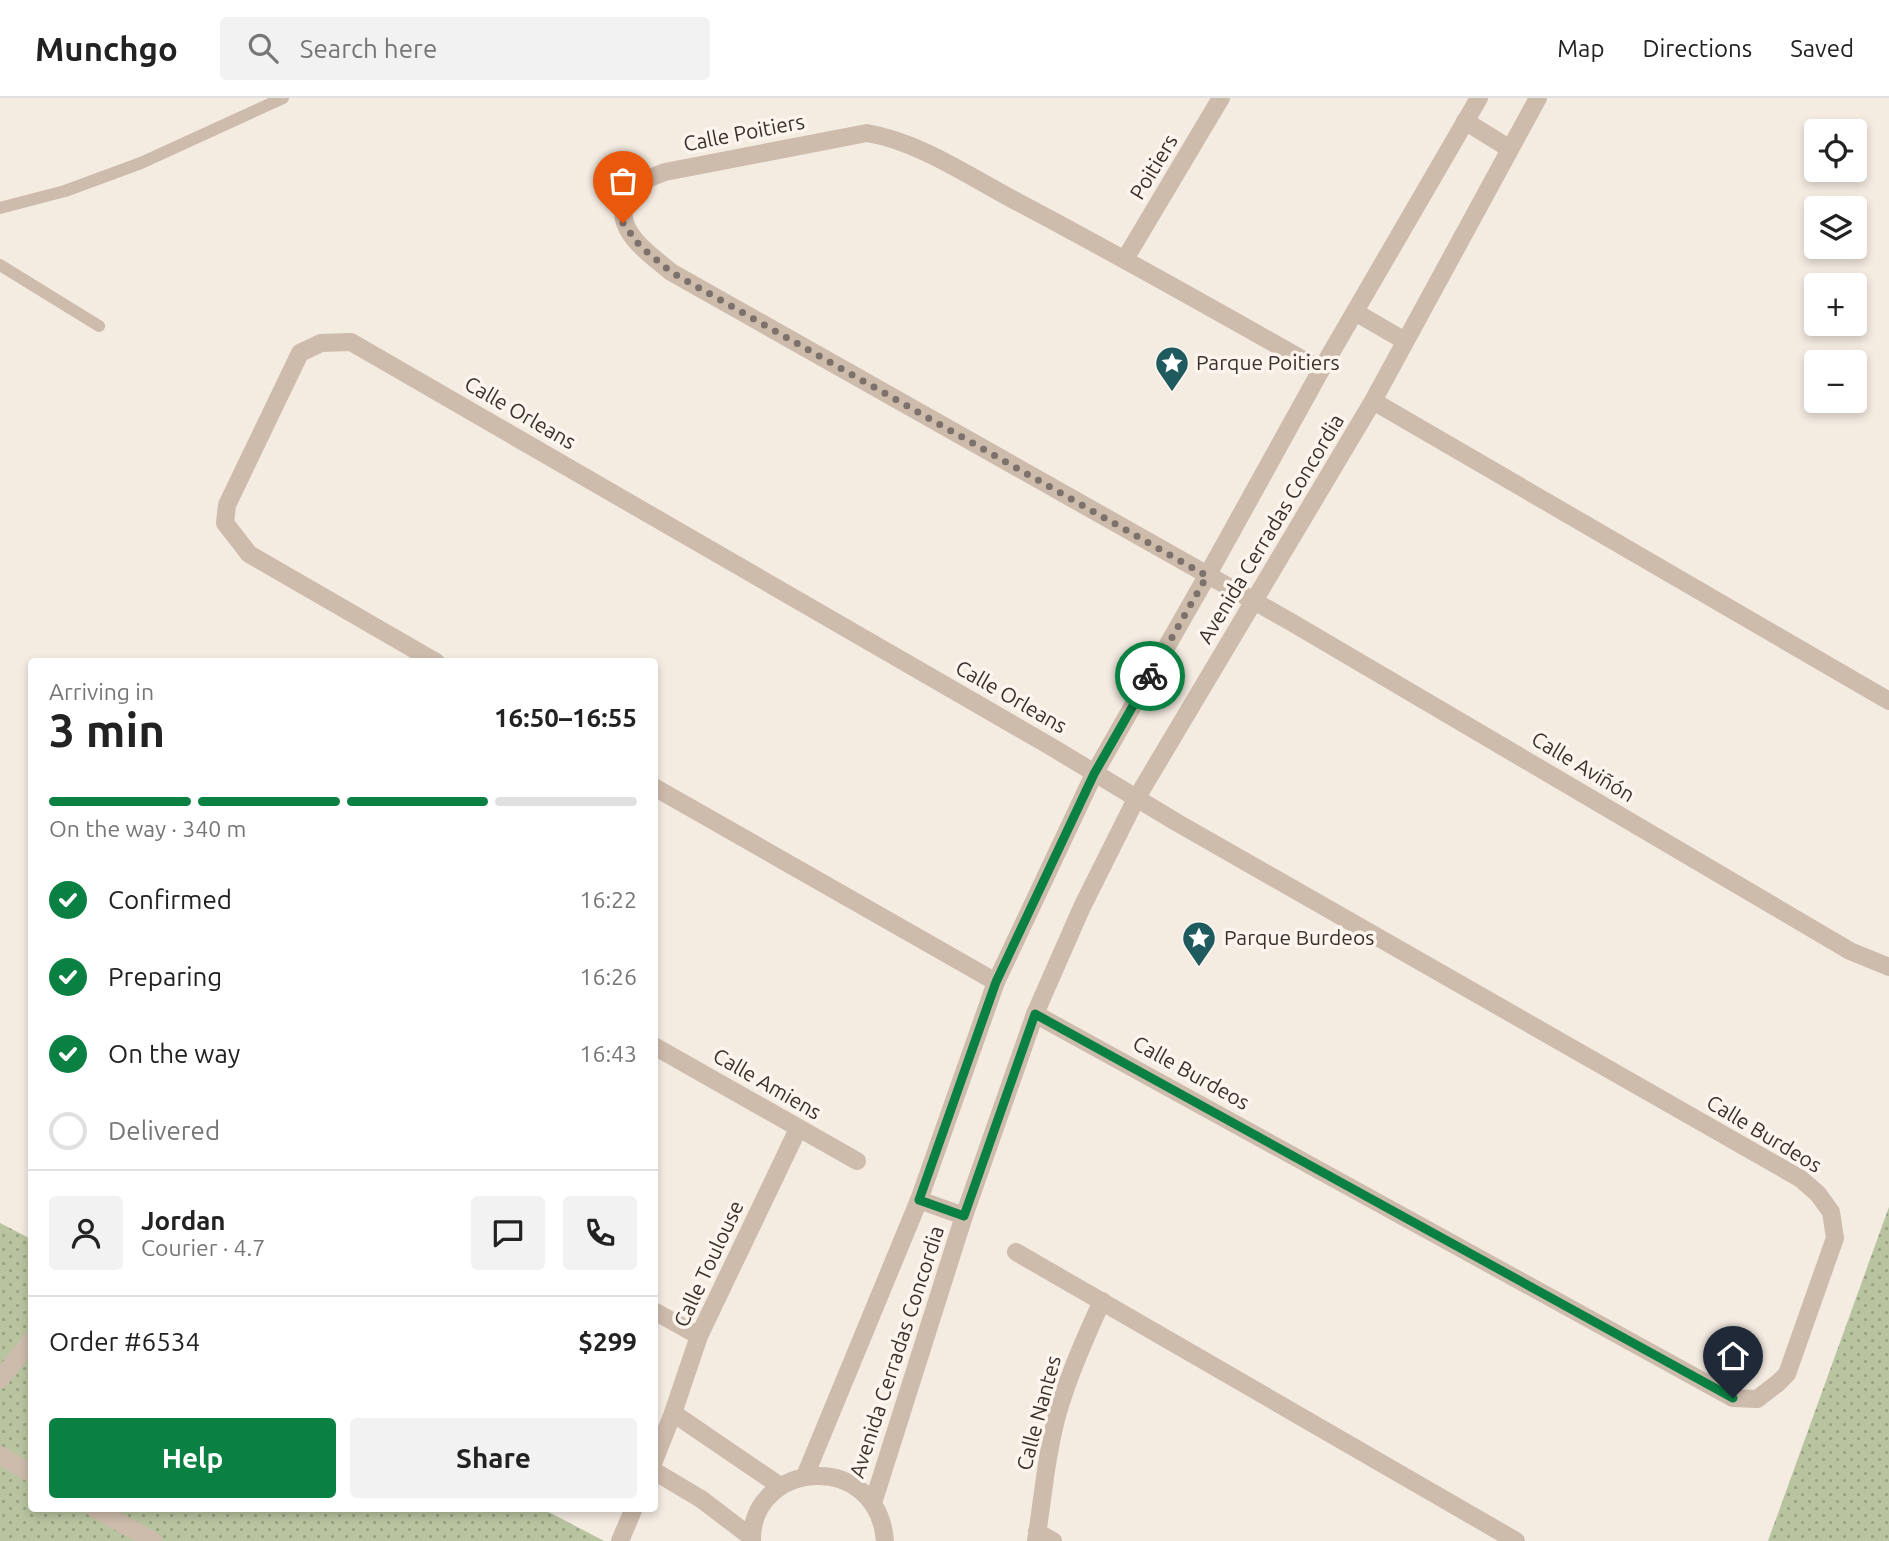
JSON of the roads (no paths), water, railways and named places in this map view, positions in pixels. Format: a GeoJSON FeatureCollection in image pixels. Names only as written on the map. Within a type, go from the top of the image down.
{"type":"FeatureCollection","features":[{"type":"Feature","properties":{"kind":"street","name":"Poitiers"},"geometry":{"type":"LineString","coordinates":[[1125,259],[1221,98]]}},
{"type":"Feature","properties":{"kind":"street","name":"Avenida Cerradas Concordia"},"geometry":{"type":"LineString","coordinates":[[805,1476],[919,1200],[996,982],[1094,774],[1321,370],[1479,98]]}},
{"type":"Feature","properties":{"kind":"street","name":"Avenida Cerradas Concordia"},"geometry":{"type":"LineString","coordinates":[[873,1503],[964,1216],[1035,1014],[1082,907],[1136,799],[1373,401],[1538,98]]}},
{"type":"Feature","properties":{"kind":"street"},"geometry":{"type":"LineString","coordinates":[[1465,121],[1510,149]]}},
{"type":"Feature","properties":{"kind":"street","name":"Calle Poitiers"},"geometry":{"type":"LineString","coordinates":[[1255,602],[671,272],[640,246],[623,223],[624,205],[640,184],[664,172],[867,133],[885,136],[1125,259],[1321,370]]}},
{"type":"Feature","properties":{"kind":"street"},"geometry":{"type":"LineString","coordinates":[[1355,313],[1405,341]]}},
{"type":"Feature","properties":{"kind":"street","name":"Calle Orleans"},"geometry":{"type":"LineString","coordinates":[[429,658],[249,554],[225,523],[228,505],[300,353],[321,343],[351,342],[1094,774]]}},
{"type":"Feature","properties":{"kind":"street"},"geometry":{"type":"LineString","coordinates":[[1373,401],[1889,701]]}},
{"type":"Feature","properties":{"kind":"street","name":"Calle Aviñón"},"geometry":{"type":"LineString","coordinates":[[1255,602],[1850,951],[1889,967]]}},
{"type":"Feature","properties":{"kind":"street","name":"Calle Burdeos"},"geometry":{"type":"LineString","coordinates":[[1035,1014],[1733,1398],[1757,1399],[1787,1374],[1835,1238],[1831,1212],[1818,1194],[1801,1179],[1094,774]]}},
{"type":"Feature","properties":{"kind":"street"},"geometry":{"type":"LineString","coordinates":[[658,789],[996,982]]}},
{"type":"Feature","properties":{"kind":"street","name":"Calle Amiens"},"geometry":{"type":"LineString","coordinates":[[658,1048],[857,1161]]}},
{"type":"Feature","properties":{"kind":"street","name":"Calle Toulouse"},"geometry":{"type":"LineString","coordinates":[[658,1451],[699,1336],[799,1129]]}},
{"type":"Feature","properties":{"kind":"street"},"geometry":{"type":"LineString","coordinates":[[919,1200],[964,1216]]}},
{"type":"Feature","properties":{"kind":"street"},"geometry":{"type":"LineString","coordinates":[[1016,1252],[1516,1541]]}},
{"type":"Feature","properties":{"kind":"street","name":"Calle Nantes"},"geometry":{"type":"LineString","coordinates":[[1037,1536],[1043,1478],[1057,1413],[1074,1363],[1102,1301]]}},
{"type":"Feature","properties":{"kind":"street"},"geometry":{"type":"LineString","coordinates":[[658,1313],[699,1336]]}},
{"type":"Feature","properties":{"kind":"street"},"geometry":{"type":"LineString","coordinates":[[0,1380],[28,1344]]}},
{"type":"Feature","properties":{"kind":"street"},"geometry":{"type":"LineString","coordinates":[[673,1413],[780,1486]]}},
{"type":"Feature","properties":{"kind":"street"},"geometry":{"type":"LineString","coordinates":[[0,1455],[28,1472]]}},
{"type":"Feature","properties":{"kind":"street"},"geometry":{"type":"LineString","coordinates":[[658,1473],[701,1499],[751,1539],[760,1508],[780,1486],[805,1476],[831,1476],[854,1485],[873,1503],[884,1525],[885,1541]]}},
{"type":"Feature","properties":{"kind":"street"},"geometry":{"type":"LineString","coordinates":[[101,1512],[153,1541]]}},
{"type":"Feature","properties":{"kind":"street"},"geometry":{"type":"LineString","coordinates":[[620,1541],[632,1512]]}},
{"type":"Feature","properties":{"kind":"street"},"geometry":{"type":"LineString","coordinates":[[1037,1536],[1053,1541]]}},
{"type":"Feature","properties":{"kind":"lane"},"geometry":{"type":"LineString","coordinates":[[0,208],[65,191],[141,163],[283,98]]}},
{"type":"Feature","properties":{"kind":"lane"},"geometry":{"type":"LineString","coordinates":[[0,265],[99,326]]}},
{"type":"Feature","properties":{"kind":"place","name":"Parque Poitiers"},"geometry":{"type":"Point","coordinates":[1172,393]}},
{"type":"Feature","properties":{"kind":"place","name":"Parque Burdeos"},"geometry":{"type":"Point","coordinates":[1199,968]}}]}
